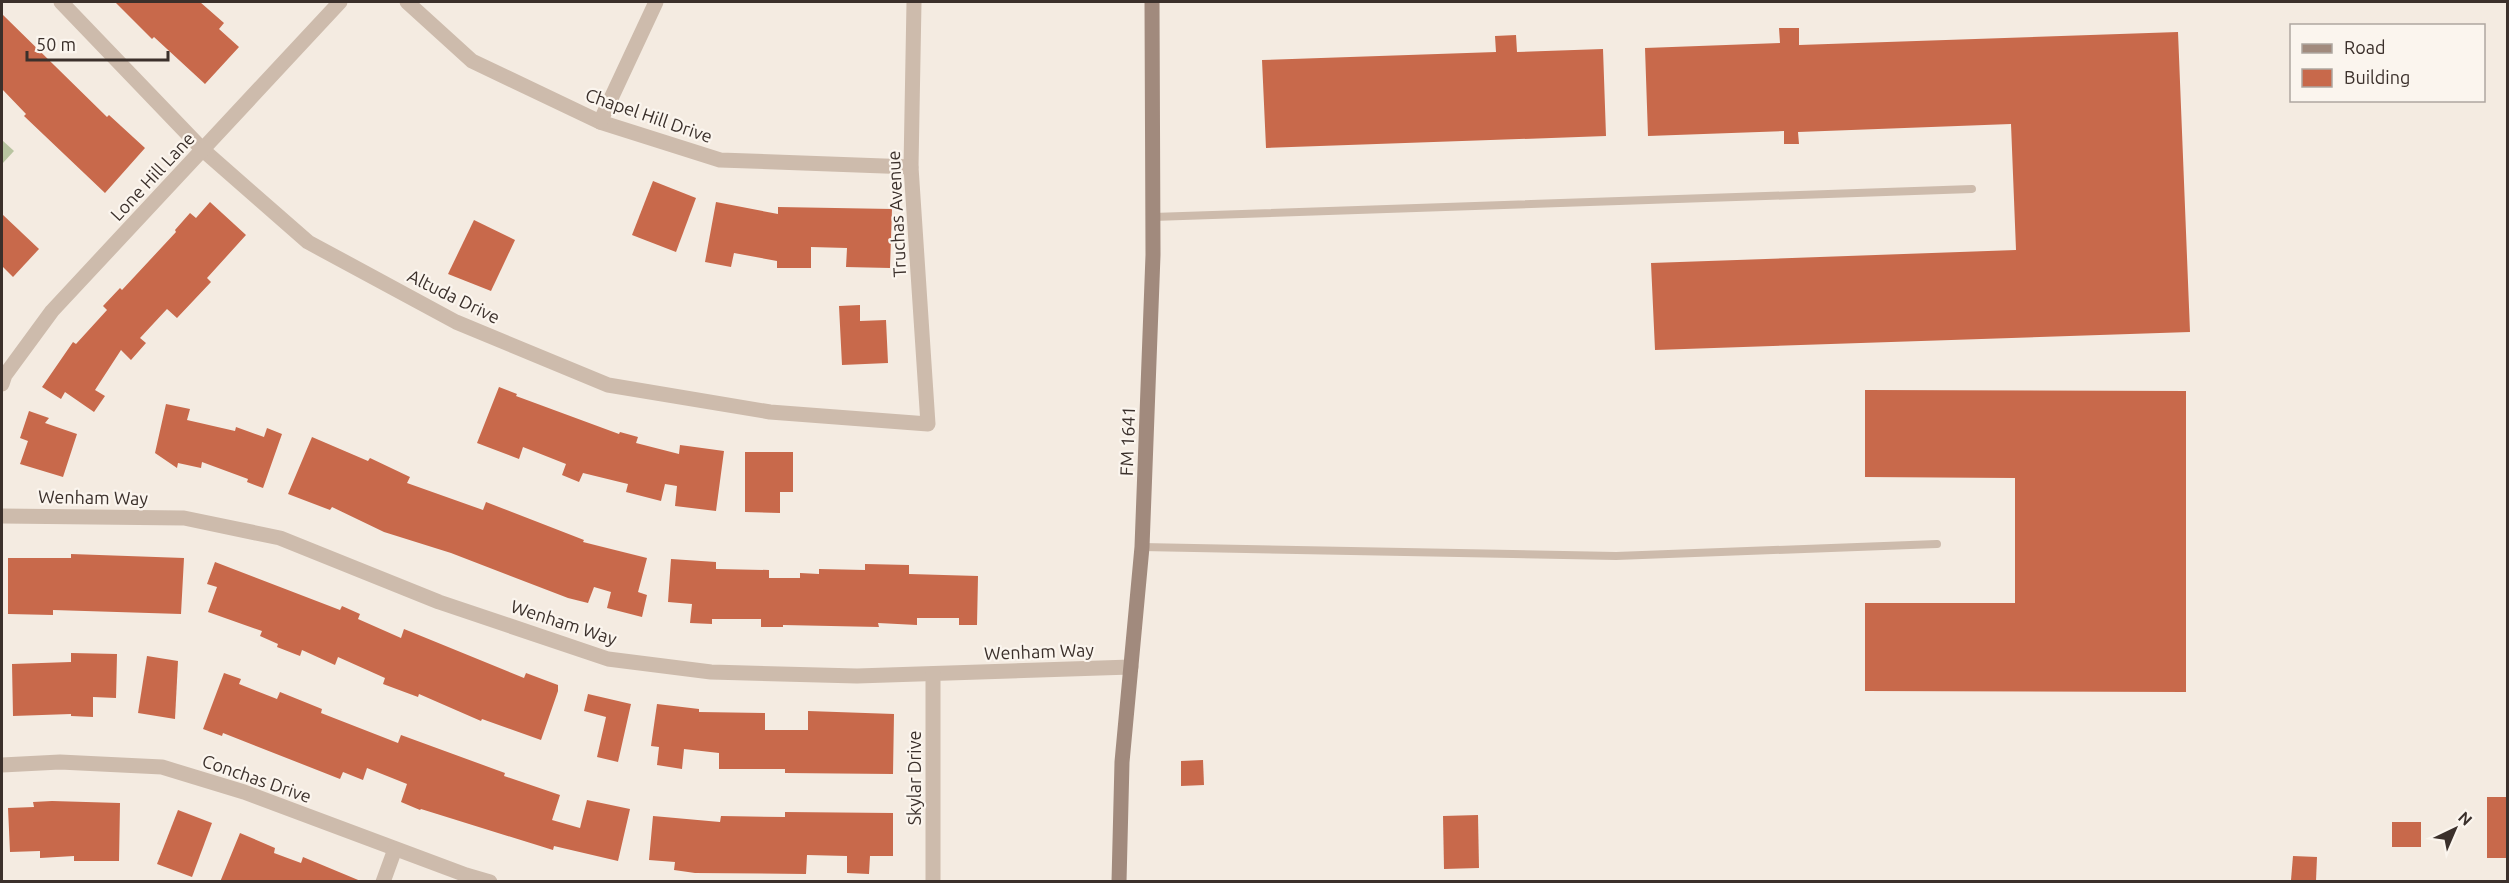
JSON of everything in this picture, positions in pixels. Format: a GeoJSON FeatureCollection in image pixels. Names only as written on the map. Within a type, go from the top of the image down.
{"type":"FeatureCollection","features":[{"type":"Feature","properties":{"kind":"main road","name":"FM 1641"},"geometry":{"type":"LineString","coordinates":[[1119,882],[1122,762],[1142,547],[1153,217],[1152,2]]}},
{"type":"Feature","properties":{"kind":"street","name":"Altuda Drive"},"geometry":{"type":"LineString","coordinates":[[61,2],[203,150],[308,242],[456,321],[609,385],[770,412],[928,424]]}},
{"type":"Feature","properties":{"kind":"street","name":"Lone Hill Lane"},"geometry":{"type":"LineString","coordinates":[[2,384],[5,375],[52,311],[340,2]]}},
{"type":"Feature","properties":{"kind":"street","name":"Chapel Hill Drive"},"geometry":{"type":"LineString","coordinates":[[407,2],[472,61],[600,122],[720,160],[911,167]]}},
{"type":"Feature","properties":{"kind":"street"},"geometry":{"type":"LineString","coordinates":[[600,122],[656,2]]}},
{"type":"Feature","properties":{"kind":"street","name":"Truchas Avenue"},"geometry":{"type":"LineString","coordinates":[[914,2],[911,167],[928,424]]}},
{"type":"Feature","properties":{"kind":"street","name":"Wenham Way"},"geometry":{"type":"LineString","coordinates":[[2,516],[184,518],[280,538],[439,602],[608,659],[711,672],[857,676],[1131,667]]}},
{"type":"Feature","properties":{"kind":"street","name":"Skylar Drive"},"geometry":{"type":"LineString","coordinates":[[933,674],[933,882]]}},
{"type":"Feature","properties":{"kind":"street","name":"Conchas Drive"},"geometry":{"type":"LineString","coordinates":[[2,765],[60,762],[162,767],[244,792],[490,882]]}},
{"type":"Feature","properties":{"kind":"street"},"geometry":{"type":"LineString","coordinates":[[383,882],[395,849]]}},
{"type":"Feature","properties":{"kind":"lane"},"geometry":{"type":"LineString","coordinates":[[1153,217],[1972,189]]}},
{"type":"Feature","properties":{"kind":"lane"},"geometry":{"type":"LineString","coordinates":[[1142,547],[1616,556],[1937,544]]}},
{"type":"Feature","properties":{"kind":"green space"},"geometry":{"type":"Polygon","coordinates":[[[2,140],[14,151],[2,164],[2,140]]]}},
{"type":"Feature","properties":{"kind":"building"},"geometry":{"type":"Polygon","coordinates":[[[115,2],[200,2],[224,23],[219,29],[239,47],[205,84],[154,37],[152,39],[115,2]]]}},
{"type":"Feature","properties":{"kind":"building"},"geometry":{"type":"Polygon","coordinates":[[[2,14],[107,117],[109,115],[145,148],[105,193],[24,116],[26,114],[2,89],[2,14]]]}},
{"type":"Feature","properties":{"kind":"building"},"geometry":{"type":"Polygon","coordinates":[[[1779,28],[1799,28],[1799,45],[2178,32],[2190,332],[1655,350],[1651,263],[2016,250],[2011,124],[1798,132],[1799,144],[1784,144],[1784,131],[1648,136],[1645,48],[1780,43],[1779,28]]]}},
{"type":"Feature","properties":{"kind":"building"},"geometry":{"type":"Polygon","coordinates":[[[1516,35],[1517,52],[1603,49],[1606,136],[1266,148],[1262,60],[1496,52],[1495,36],[1516,35]]]}},
{"type":"Feature","properties":{"kind":"building"},"geometry":{"type":"Polygon","coordinates":[[[653,181],[696,198],[676,252],[632,235],[653,181]]]}},
{"type":"Feature","properties":{"kind":"building"},"geometry":{"type":"Polygon","coordinates":[[[210,202],[246,235],[207,278],[211,282],[177,318],[167,309],[140,338],[146,343],[131,360],[121,350],[95,390],[105,396],[94,412],[65,392],[61,399],[42,387],[73,342],[76,344],[107,310],[103,306],[120,288],[122,290],[176,232],[175,230],[190,213],[196,218],[210,202]]]}},
{"type":"Feature","properties":{"kind":"building"},"geometry":{"type":"Polygon","coordinates":[[[716,202],[778,214],[778,207],[892,209],[890,268],[846,267],[847,248],[811,247],[811,268],[777,268],[777,261],[734,253],[731,267],[705,262],[716,202]]]}},
{"type":"Feature","properties":{"kind":"building"},"geometry":{"type":"Polygon","coordinates":[[[2,214],[39,249],[13,277],[2,266],[2,214]]]}},
{"type":"Feature","properties":{"kind":"building"},"geometry":{"type":"Polygon","coordinates":[[[474,220],[515,240],[491,291],[448,274],[474,220]]]}},
{"type":"Feature","properties":{"kind":"building"},"geometry":{"type":"Polygon","coordinates":[[[860,305],[860,321],[886,320],[888,363],[842,365],[839,306],[860,305]]]}},
{"type":"Feature","properties":{"kind":"building"},"geometry":{"type":"Polygon","coordinates":[[[499,387],[517,394],[516,396],[619,434],[620,432],[638,437],[636,443],[679,454],[680,445],[724,451],[716,511],[675,506],[677,486],[665,484],[661,501],[626,492],[628,484],[583,473],[579,482],[562,475],[566,464],[523,447],[519,459],[477,443],[499,387]]]}},
{"type":"Feature","properties":{"kind":"building"},"geometry":{"type":"Polygon","coordinates":[[[1865,390],[2186,391],[2186,692],[1865,691],[1865,603],[2015,603],[2015,478],[1865,477],[1865,390]]]}},
{"type":"Feature","properties":{"kind":"building"},"geometry":{"type":"Polygon","coordinates":[[[166,404],[190,409],[187,420],[235,431],[236,427],[264,437],[267,428],[282,434],[263,488],[247,482],[248,479],[202,462],[201,468],[178,463],[177,468],[155,453],[166,404]]]}},
{"type":"Feature","properties":{"kind":"building"},"geometry":{"type":"Polygon","coordinates":[[[29,411],[49,418],[45,423],[77,434],[63,477],[20,464],[28,441],[20,438],[29,411]]]}},
{"type":"Feature","properties":{"kind":"building"},"geometry":{"type":"Polygon","coordinates":[[[312,437],[368,461],[370,458],[410,477],[407,483],[483,510],[486,502],[584,540],[583,542],[647,558],[638,592],[647,595],[642,617],[607,608],[611,592],[594,587],[588,603],[568,598],[451,553],[384,532],[332,507],[330,510],[288,494],[312,437]]]}},
{"type":"Feature","properties":{"kind":"building"},"geometry":{"type":"Polygon","coordinates":[[[745,452],[793,452],[793,492],[780,492],[780,513],[745,512],[745,452]]]}},
{"type":"Feature","properties":{"kind":"building"},"geometry":{"type":"Polygon","coordinates":[[[71,554],[184,558],[181,614],[53,610],[53,615],[8,614],[8,558],[71,558],[71,554]]]}},
{"type":"Feature","properties":{"kind":"building"},"geometry":{"type":"Polygon","coordinates":[[[671,559],[716,562],[716,569],[769,570],[769,578],[800,578],[800,573],[819,574],[819,569],[865,570],[865,564],[909,565],[909,574],[978,576],[977,625],[959,625],[959,618],[917,618],[917,625],[878,623],[879,627],[783,625],[783,627],[761,627],[761,619],[712,619],[712,624],[690,623],[692,604],[668,602],[671,559]]]}},
{"type":"Feature","properties":{"kind":"building"},"geometry":{"type":"Polygon","coordinates":[[[215,562],[340,610],[342,606],[360,614],[358,619],[401,638],[404,629],[524,678],[526,673],[558,685],[541,740],[482,719],[481,721],[419,694],[418,697],[383,684],[385,678],[338,657],[335,665],[302,650],[300,656],[277,647],[278,644],[260,636],[262,631],[208,612],[217,587],[207,584],[215,562]]]}},
{"type":"Feature","properties":{"kind":"building"},"geometry":{"type":"Polygon","coordinates":[[[71,653],[117,654],[116,698],[93,697],[93,717],[71,716],[71,714],[13,716],[12,664],[71,662],[71,653]]]}},
{"type":"Feature","properties":{"kind":"building"},"geometry":{"type":"Polygon","coordinates":[[[147,656],[178,661],[175,719],[138,713],[147,656]]]}},
{"type":"Feature","properties":{"kind":"building"},"geometry":{"type":"Polygon","coordinates":[[[224,673],[241,679],[239,684],[277,699],[280,692],[322,709],[321,713],[398,743],[401,735],[505,773],[504,776],[560,795],[552,820],[580,828],[587,800],[630,809],[618,861],[554,846],[553,850],[420,810],[401,802],[407,784],[367,768],[363,780],[343,772],[340,779],[223,733],[222,736],[203,729],[224,673]]]}},
{"type":"Feature","properties":{"kind":"building"},"geometry":{"type":"Polygon","coordinates":[[[588,694],[631,704],[618,762],[597,757],[606,717],[584,711],[588,694]]]}},
{"type":"Feature","properties":{"kind":"building"},"geometry":{"type":"Polygon","coordinates":[[[657,704],[699,709],[699,712],[765,713],[765,730],[808,730],[808,711],[894,714],[893,774],[785,773],[785,769],[719,769],[719,753],[684,749],[682,769],[657,765],[659,747],[651,746],[657,704]]]}},
{"type":"Feature","properties":{"kind":"building"},"geometry":{"type":"Polygon","coordinates":[[[1203,760],[1204,785],[1181,786],[1181,761],[1203,760]]]}},
{"type":"Feature","properties":{"kind":"building"},"geometry":{"type":"Polygon","coordinates":[[[2487,797],[2508,797],[2508,858],[2487,858],[2487,797]]]}},
{"type":"Feature","properties":{"kind":"building"},"geometry":{"type":"Polygon","coordinates":[[[33,802],[120,803],[119,861],[74,861],[74,856],[40,858],[40,851],[10,852],[8,808],[34,807],[33,802]]]}},
{"type":"Feature","properties":{"kind":"building"},"geometry":{"type":"Polygon","coordinates":[[[178,810],[212,823],[192,877],[157,864],[178,810]]]}},
{"type":"Feature","properties":{"kind":"building"},"geometry":{"type":"Polygon","coordinates":[[[785,812],[893,813],[893,856],[870,856],[869,874],[847,873],[847,856],[807,855],[806,874],[695,873],[674,870],[675,862],[649,860],[653,816],[720,822],[721,816],[785,817],[785,812]]]}},
{"type":"Feature","properties":{"kind":"building"},"geometry":{"type":"Polygon","coordinates":[[[1478,815],[1479,868],[1444,869],[1443,816],[1478,815]]]}},
{"type":"Feature","properties":{"kind":"building"},"geometry":{"type":"Polygon","coordinates":[[[2392,822],[2421,822],[2421,847],[2392,847],[2392,822]]]}},
{"type":"Feature","properties":{"kind":"building"},"geometry":{"type":"Polygon","coordinates":[[[240,833],[275,848],[274,853],[301,863],[303,857],[363,882],[220,882],[240,833]]]}},
{"type":"Feature","properties":{"kind":"building"},"geometry":{"type":"Polygon","coordinates":[[[2293,856],[2317,857],[2316,881],[2291,880],[2293,856]]]}}]}
